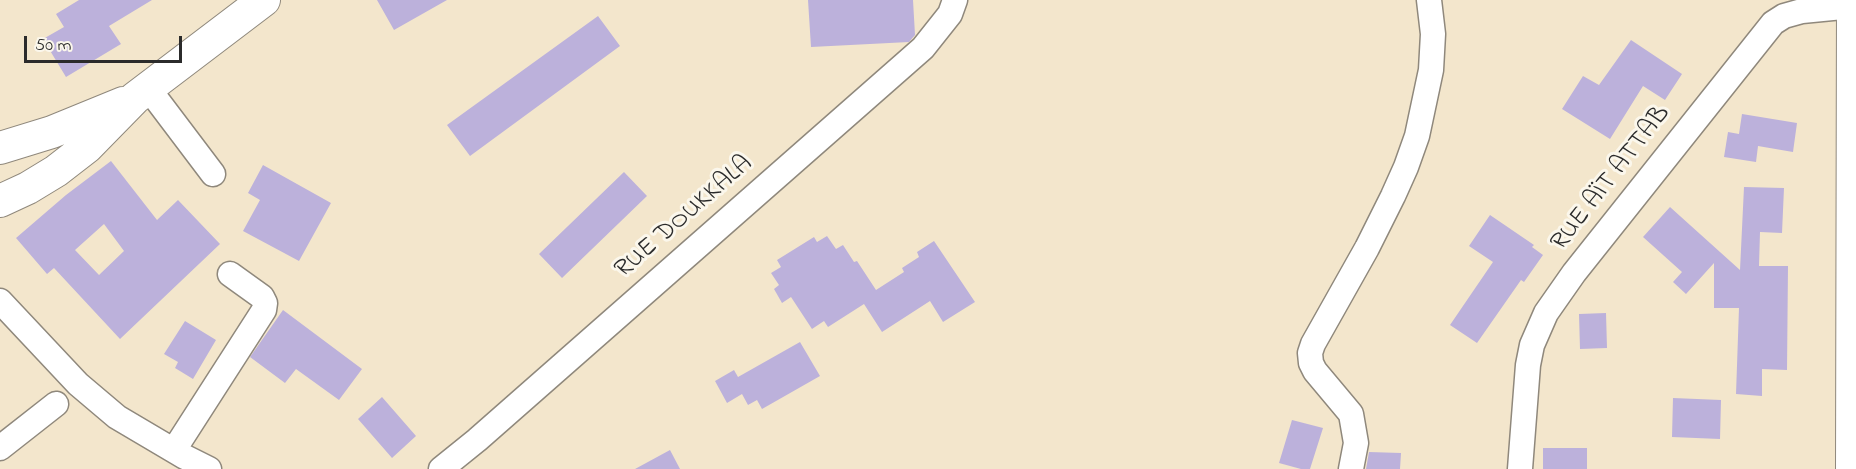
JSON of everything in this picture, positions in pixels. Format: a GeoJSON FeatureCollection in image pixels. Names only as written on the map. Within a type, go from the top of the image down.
{"type":"FeatureCollection","features":[{"type":"Feature","properties":{"kind":"main road"},"geometry":{"type":"LineString","coordinates":[[0,201],[28,188],[64,165],[87,147],[141,93],[264,0]]}},
{"type":"Feature","properties":{"kind":"main road"},"geometry":{"type":"LineString","coordinates":[[1852,469],[1853,3]]}},
{"type":"Feature","properties":{"kind":"main road"},"geometry":{"type":"LineString","coordinates":[[0,147],[52,132],[141,93]]}},
{"type":"Feature","properties":{"kind":"street","name":"RUE DOUKKALA"},"geometry":{"type":"LineString","coordinates":[[441,469],[477,440],[923,48],[950,14],[955,0]]}},
{"type":"Feature","properties":{"kind":"street"},"geometry":{"type":"LineString","coordinates":[[1352,469],[1356,443],[1351,414],[1315,371],[1310,353],[1393,196],[1417,136],[1431,70],[1433,34],[1429,0]]}},
{"type":"Feature","properties":{"kind":"street","name":"RUE AÏT ATTAB"},"geometry":{"type":"LineString","coordinates":[[1520,469],[1528,364],[1532,345],[1546,313],[1574,273],[1773,23],[1784,16],[1802,11],[1853,3]]}},
{"type":"Feature","properties":{"kind":"street"},"geometry":{"type":"LineString","coordinates":[[141,93],[213,174]]}},
{"type":"Feature","properties":{"kind":"street"},"geometry":{"type":"LineString","coordinates":[[174,450],[264,310],[265,303],[262,297],[230,274]]}},
{"type":"Feature","properties":{"kind":"street"},"geometry":{"type":"LineString","coordinates":[[0,301],[78,384],[117,417],[209,469]]}},
{"type":"Feature","properties":{"kind":"street"},"geometry":{"type":"LineString","coordinates":[[0,448],[56,404]]}},
{"type":"Feature","properties":{"kind":"building"},"geometry":{"type":"Polygon","coordinates":[[[79,0],[152,0],[109,26],[121,44],[66,77],[43,39],[64,27],[56,14],[79,0]]]}},
{"type":"Feature","properties":{"kind":"building"},"geometry":{"type":"Polygon","coordinates":[[[377,0],[447,0],[394,30],[377,0]]]}},
{"type":"Feature","properties":{"kind":"building"},"geometry":{"type":"Polygon","coordinates":[[[808,0],[913,0],[915,35],[909,42],[811,47],[808,0]]]}},
{"type":"Feature","properties":{"kind":"building"},"geometry":{"type":"Polygon","coordinates":[[[598,16],[620,46],[470,156],[447,125],[598,16]]]}},
{"type":"Feature","properties":{"kind":"building"},"geometry":{"type":"Polygon","coordinates":[[[1631,40],[1682,74],[1665,100],[1643,86],[1610,139],[1562,109],[1583,76],[1599,85],[1631,40]]]}},
{"type":"Feature","properties":{"kind":"building"},"geometry":{"type":"Polygon","coordinates":[[[1742,114],[1797,123],[1793,152],[1758,146],[1756,162],[1724,157],[1728,132],[1739,134],[1742,114]]]}},
{"type":"Feature","properties":{"kind":"building"},"geometry":{"type":"Polygon","coordinates":[[[111,161],[157,220],[178,200],[220,244],[120,339],[54,268],[47,274],[16,238],[66,195],[111,161]],[[104,224],[75,250],[99,275],[124,251],[104,224]]]}},
{"type":"Feature","properties":{"kind":"building"},"geometry":{"type":"Polygon","coordinates":[[[263,165],[331,203],[299,261],[243,231],[260,200],[248,193],[263,165]]]}},
{"type":"Feature","properties":{"kind":"building"},"geometry":{"type":"Polygon","coordinates":[[[624,172],[647,196],[562,278],[539,254],[624,172]]]}},
{"type":"Feature","properties":{"kind":"building"},"geometry":{"type":"Polygon","coordinates":[[[1744,187],[1784,188],[1782,233],[1760,232],[1759,266],[1788,266],[1787,370],[1762,369],[1762,396],[1736,394],[1739,308],[1714,308],[1714,263],[1686,294],[1673,282],[1682,272],[1643,237],[1670,207],[1740,270],[1744,187]]]}},
{"type":"Feature","properties":{"kind":"building"},"geometry":{"type":"Polygon","coordinates":[[[1490,215],[1534,245],[1532,247],[1543,255],[1524,282],[1521,280],[1477,343],[1450,325],[1493,262],[1469,246],[1490,215]]]}},
{"type":"Feature","properties":{"kind":"building"},"geometry":{"type":"Polygon","coordinates":[[[827,236],[836,249],[843,245],[854,262],[857,261],[876,290],[904,272],[902,268],[919,257],[917,252],[934,241],[975,302],[943,322],[930,301],[882,332],[864,304],[828,327],[824,321],[812,329],[791,297],[782,303],[774,289],[779,285],[771,273],[781,267],[777,260],[814,237],[817,242],[827,236]]]}},
{"type":"Feature","properties":{"kind":"building"},"geometry":{"type":"Polygon","coordinates":[[[283,310],[362,369],[339,400],[296,369],[285,383],[250,357],[283,310]]]}},
{"type":"Feature","properties":{"kind":"building"},"geometry":{"type":"Polygon","coordinates":[[[1606,313],[1607,348],[1580,349],[1579,314],[1606,313]]]}},
{"type":"Feature","properties":{"kind":"building"},"geometry":{"type":"Polygon","coordinates":[[[185,321],[216,340],[193,379],[175,368],[178,362],[164,354],[185,321]]]}},
{"type":"Feature","properties":{"kind":"building"},"geometry":{"type":"Polygon","coordinates":[[[800,342],[820,376],[762,409],[757,400],[748,405],[742,394],[727,403],[715,381],[734,370],[738,377],[800,342]]]}},
{"type":"Feature","properties":{"kind":"building"},"geometry":{"type":"Polygon","coordinates":[[[382,397],[416,436],[392,458],[358,419],[382,397]]]}},
{"type":"Feature","properties":{"kind":"building"},"geometry":{"type":"Polygon","coordinates":[[[1673,398],[1721,400],[1720,439],[1672,437],[1673,398]]]}},
{"type":"Feature","properties":{"kind":"building"},"geometry":{"type":"Polygon","coordinates":[[[1292,420],[1323,428],[1310,469],[1279,463],[1292,420]]]}},
{"type":"Feature","properties":{"kind":"building"},"geometry":{"type":"Polygon","coordinates":[[[1543,448],[1587,448],[1587,469],[1543,469],[1543,448]]]}},
{"type":"Feature","properties":{"kind":"building"},"geometry":{"type":"Polygon","coordinates":[[[670,450],[680,469],[635,469],[670,450]]]}},
{"type":"Feature","properties":{"kind":"building"},"geometry":{"type":"Polygon","coordinates":[[[1369,452],[1401,453],[1400,469],[1366,469],[1369,452]]]}}]}
